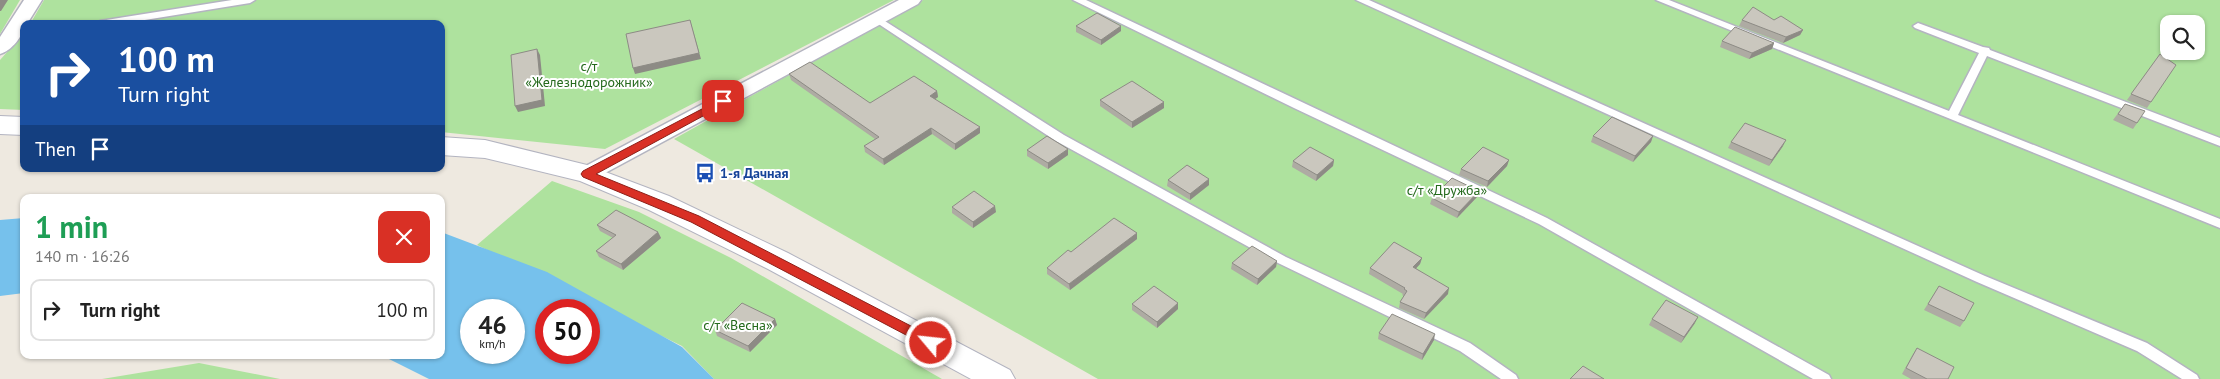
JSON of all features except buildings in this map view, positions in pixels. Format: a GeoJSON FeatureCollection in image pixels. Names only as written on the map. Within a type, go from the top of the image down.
{"type":"FeatureCollection","features":[{"type":"Feature","properties":{"kind":"main road"},"geometry":{"type":"LineString","coordinates":[[0,125],[20,126]]}},
{"type":"Feature","properties":{"kind":"main road"},"geometry":{"type":"LineString","coordinates":[[445,146],[485,149],[586,174],[695,219],[999,379]]}},
{"type":"Feature","properties":{"kind":"street"},"geometry":{"type":"LineString","coordinates":[[22,20],[33,0]]}},
{"type":"Feature","properties":{"kind":"street"},"geometry":{"type":"LineString","coordinates":[[586,174],[912,0]]}},
{"type":"Feature","properties":{"kind":"street"},"geometry":{"type":"LineString","coordinates":[[11,41],[20,24]]}},
{"type":"Feature","properties":{"kind":"lane"},"geometry":{"type":"LineString","coordinates":[[125,20],[250,0]]}},
{"type":"Feature","properties":{"kind":"lane"},"geometry":{"type":"LineString","coordinates":[[1078,0],[1543,221],[1824,379]]}},
{"type":"Feature","properties":{"kind":"lane"},"geometry":{"type":"LineString","coordinates":[[1361,0],[1981,279],[2142,347],[2192,379]]}},
{"type":"Feature","properties":{"kind":"lane"},"geometry":{"type":"LineString","coordinates":[[1661,0],[2220,224]]}},
{"type":"Feature","properties":{"kind":"lane"},"geometry":{"type":"LineString","coordinates":[[877,19],[1060,138],[1282,260],[1465,347],[1511,379]]}},
{"type":"Feature","properties":{"kind":"lane"},"geometry":{"type":"LineString","coordinates":[[1918,26],[1985,50],[2220,142]]}},
{"type":"Feature","properties":{"kind":"lane"},"geometry":{"type":"LineString","coordinates":[[1952,116],[1985,50]]}},
{"type":"Feature","properties":{"kind":"green space"},"geometry":{"type":"Polygon","coordinates":[[[0,0],[20,0],[0,34],[0,0]]]}},
{"type":"Feature","properties":{"kind":"green space","name":"с/т «Железнодорожник»"},"geometry":{"type":"Polygon","coordinates":[[[44,0],[894,0],[605,149],[445,132],[445,20],[32,20],[44,0]]]}},
{"type":"Feature","properties":{"kind":"green space","name":"с/т «Дружба»"},"geometry":{"type":"Polygon","coordinates":[[[923,0],[2220,0],[2220,379],[1098,379],[674,139],[923,0]]]}},
{"type":"Feature","properties":{"kind":"green space"},"geometry":{"type":"Polygon","coordinates":[[[20,38],[20,110],[0,109],[0,60],[20,38]]]}},
{"type":"Feature","properties":{"kind":"green space","name":"с/т «Весна»"},"geometry":{"type":"Polygon","coordinates":[[[552,181],[639,212],[731,258],[942,379],[714,379],[682,346],[600,306],[600,299],[587,299],[477,245],[552,181]]]}},
{"type":"Feature","properties":{"kind":"green space"},"geometry":{"type":"Polygon","coordinates":[[[199,363],[280,379],[102,379],[199,363]]]}},
{"type":"Feature","properties":{"kind":"water"},"geometry":{"type":"Polygon","coordinates":[[[20,218],[20,294],[0,296],[0,220],[20,218]]]}},
{"type":"Feature","properties":{"kind":"water"},"geometry":{"type":"Polygon","coordinates":[[[445,234],[547,272],[596,299],[535,299],[535,364],[600,364],[600,301],[682,347],[714,379],[429,379],[389,359],[445,359],[445,234]]]}},
{"type":"Feature","properties":{"kind":"place","name":"1-я Дачная"},"geometry":{"type":"Point","coordinates":[705,173]}},
{"type":"Feature","properties":{"kind":"route"},"geometry":{"type":"LineString","coordinates":[[723,101],[586,174],[695,219],[931,343]]}}]}
